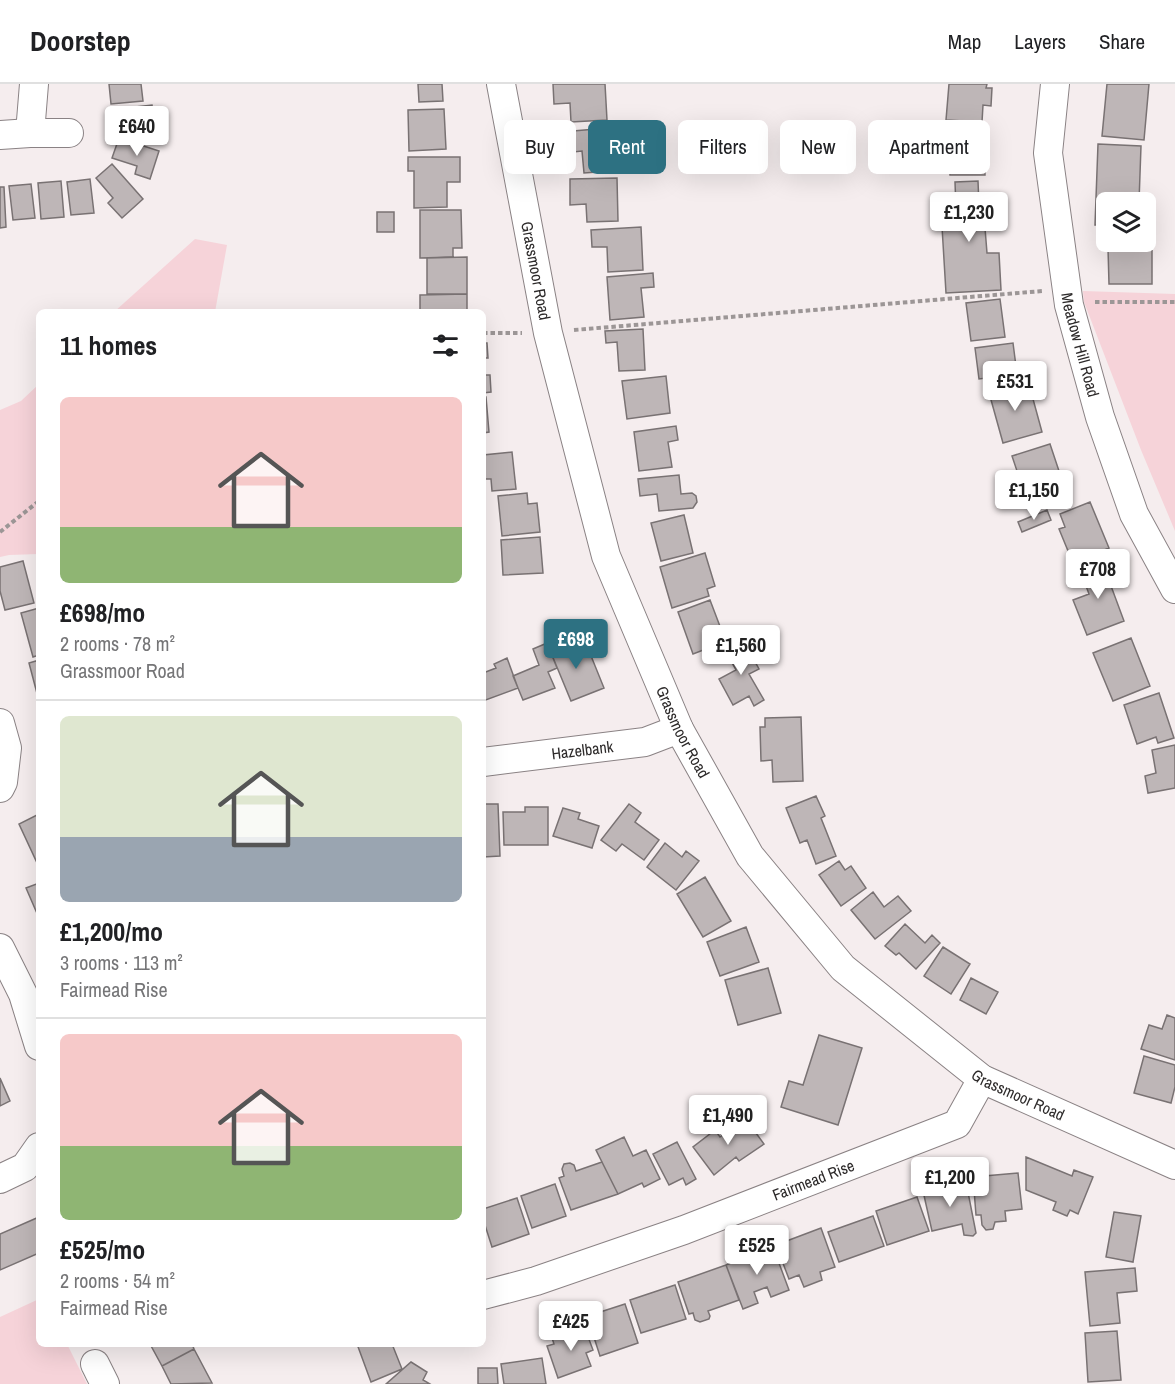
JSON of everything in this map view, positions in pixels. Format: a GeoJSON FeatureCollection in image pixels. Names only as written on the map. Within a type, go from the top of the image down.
{"type":"FeatureCollection","features":[{"type":"Feature","properties":{"kind":"street"},"geometry":{"type":"LineString","coordinates":[[30,133],[34,84]]}},
{"type":"Feature","properties":{"kind":"street","name":"Grassmoor Road"},"geometry":{"type":"LineString","coordinates":[[501,84],[548,333],[606,556],[679,729],[750,856],[843,968],[982,1079],[1175,1165]]}},
{"type":"Feature","properties":{"kind":"street","name":"Meadow Hill Road"},"geometry":{"type":"LineString","coordinates":[[1055,84],[1048,153],[1068,297],[1100,417],[1134,514],[1175,589]]}},
{"type":"Feature","properties":{"kind":"street"},"geometry":{"type":"LineString","coordinates":[[0,135],[69,133]]}},
{"type":"Feature","properties":{"kind":"street"},"geometry":{"type":"LineString","coordinates":[[0,723],[7,748],[3,782],[0,788]]}},
{"type":"Feature","properties":{"kind":"street","name":"Hazelbank"},"geometry":{"type":"LineString","coordinates":[[486,762],[645,742],[679,729]]}},
{"type":"Feature","properties":{"kind":"street"},"geometry":{"type":"LineString","coordinates":[[0,948],[23,994],[36,1037]]}},
{"type":"Feature","properties":{"kind":"street","name":"Fairmead Rise"},"geometry":{"type":"LineString","coordinates":[[486,1294],[536,1281],[684,1230],[957,1124],[982,1079]]}},
{"type":"Feature","properties":{"kind":"street"},"geometry":{"type":"LineString","coordinates":[[0,1179],[25,1167],[36,1151]]}},
{"type":"Feature","properties":{"kind":"path"},"geometry":{"type":"LineString","coordinates":[[486,333],[548,333],[1068,297],[1084,302],[1175,302]]}},
{"type":"Feature","properties":{"kind":"path"},"geometry":{"type":"LineString","coordinates":[[0,532],[36,503]]}},
{"type":"Feature","properties":{"kind":"shaded area"},"geometry":{"type":"Polygon","coordinates":[[[195,239],[227,245],[216,309],[117,309],[195,239]]]}},
{"type":"Feature","properties":{"kind":"shaded area"},"geometry":{"type":"Polygon","coordinates":[[[1083,291],[1175,294],[1175,531],[1084,302],[1083,291]]]}},
{"type":"Feature","properties":{"kind":"shaded area"},"geometry":{"type":"Polygon","coordinates":[[[36,387],[36,554],[0,557],[0,410],[21,401],[36,387]]]}},
{"type":"Feature","properties":{"kind":"shaded area"},"geometry":{"type":"Polygon","coordinates":[[[36,1300],[36,1347],[68,1347],[87,1384],[0,1384],[0,1317],[36,1300]]]}},
{"type":"Feature","properties":{"kind":"building"},"geometry":{"type":"Polygon","coordinates":[[[109,84],[141,84],[143,101],[111,104],[109,84]]]}},
{"type":"Feature","properties":{"kind":"building"},"geometry":{"type":"Polygon","coordinates":[[[418,84],[442,84],[443,101],[419,102],[418,84]]]}},
{"type":"Feature","properties":{"kind":"building"},"geometry":{"type":"Polygon","coordinates":[[[553,84],[605,84],[607,120],[576,122],[571,120],[570,103],[554,104],[553,84]]]}},
{"type":"Feature","properties":{"kind":"building"},"geometry":{"type":"Polygon","coordinates":[[[949,84],[987,84],[986,88],[992,88],[991,106],[983,105],[982,120],[946,120],[949,84]]]}},
{"type":"Feature","properties":{"kind":"building"},"geometry":{"type":"Polygon","coordinates":[[[1107,84],[1149,84],[1144,140],[1102,136],[1107,84]]]}},
{"type":"Feature","properties":{"kind":"building"},"geometry":{"type":"Polygon","coordinates":[[[152,105],[155,129],[120,132],[118,109],[152,105]]]}},
{"type":"Feature","properties":{"kind":"building"},"geometry":{"type":"Polygon","coordinates":[[[444,109],[446,149],[409,151],[408,110],[444,109]]]}},
{"type":"Feature","properties":{"kind":"building"},"geometry":{"type":"Polygon","coordinates":[[[588,130],[588,173],[584,173],[582,151],[576,152],[576,131],[588,130]]]}},
{"type":"Feature","properties":{"kind":"building"},"geometry":{"type":"Polygon","coordinates":[[[119,138],[159,151],[150,179],[135,174],[137,166],[112,158],[119,138]]]}},
{"type":"Feature","properties":{"kind":"building"},"geometry":{"type":"Polygon","coordinates":[[[1098,144],[1141,146],[1139,192],[1096,192],[1098,144]]]}},
{"type":"Feature","properties":{"kind":"building"},"geometry":{"type":"Polygon","coordinates":[[[408,157],[460,157],[460,182],[447,182],[447,207],[414,208],[414,171],[408,171],[408,157]]]}},
{"type":"Feature","properties":{"kind":"building"},"geometry":{"type":"Polygon","coordinates":[[[112,164],[143,199],[122,218],[108,203],[113,198],[96,178],[112,164]]]}},
{"type":"Feature","properties":{"kind":"building"},"geometry":{"type":"Polygon","coordinates":[[[950,174],[985,175],[950,175],[950,174]]]}},
{"type":"Feature","properties":{"kind":"building"},"geometry":{"type":"Polygon","coordinates":[[[617,178],[618,221],[587,222],[586,204],[570,205],[570,179],[617,178]]]}},
{"type":"Feature","properties":{"kind":"building"},"geometry":{"type":"Polygon","coordinates":[[[90,179],[94,213],[71,215],[67,182],[90,179]]]}},
{"type":"Feature","properties":{"kind":"building"},"geometry":{"type":"Polygon","coordinates":[[[61,181],[64,217],[41,219],[38,183],[61,181]]]}},
{"type":"Feature","properties":{"kind":"building"},"geometry":{"type":"Polygon","coordinates":[[[978,181],[979,206],[996,205],[997,228],[985,228],[987,253],[999,253],[1001,290],[946,293],[941,210],[956,209],[955,182],[978,181]]]}},
{"type":"Feature","properties":{"kind":"building"},"geometry":{"type":"Polygon","coordinates":[[[31,184],[35,218],[13,220],[9,186],[31,184]]]}},
{"type":"Feature","properties":{"kind":"building"},"geometry":{"type":"Polygon","coordinates":[[[0,187],[4,187],[6,227],[0,228],[0,187]]]}},
{"type":"Feature","properties":{"kind":"building"},"geometry":{"type":"Polygon","coordinates":[[[420,210],[461,210],[462,248],[453,248],[453,257],[420,258],[420,210]]]}},
{"type":"Feature","properties":{"kind":"building"},"geometry":{"type":"Polygon","coordinates":[[[377,212],[394,212],[394,232],[377,232],[377,212]]]}},
{"type":"Feature","properties":{"kind":"building"},"geometry":{"type":"Polygon","coordinates":[[[641,227],[643,270],[608,272],[607,247],[592,247],[591,230],[641,227]]]}},
{"type":"Feature","properties":{"kind":"building"},"geometry":{"type":"Polygon","coordinates":[[[1108,252],[1152,252],[1152,284],[1109,284],[1108,252]]]}},
{"type":"Feature","properties":{"kind":"building"},"geometry":{"type":"Polygon","coordinates":[[[467,257],[467,294],[427,294],[427,258],[467,257]]]}},
{"type":"Feature","properties":{"kind":"building"},"geometry":{"type":"Polygon","coordinates":[[[653,273],[654,287],[641,288],[644,317],[610,320],[607,277],[653,273]]]}},
{"type":"Feature","properties":{"kind":"building"},"geometry":{"type":"Polygon","coordinates":[[[467,294],[467,309],[420,309],[420,295],[467,294]]]}},
{"type":"Feature","properties":{"kind":"building"},"geometry":{"type":"Polygon","coordinates":[[[1000,299],[1005,337],[971,341],[966,303],[1000,299]]]}},
{"type":"Feature","properties":{"kind":"building"},"geometry":{"type":"Polygon","coordinates":[[[643,329],[645,370],[619,371],[617,342],[606,343],[605,331],[643,329]]]}},
{"type":"Feature","properties":{"kind":"building"},"geometry":{"type":"Polygon","coordinates":[[[1013,343],[1017,374],[979,379],[975,348],[1013,343]]]}},
{"type":"Feature","properties":{"kind":"building"},"geometry":{"type":"Polygon","coordinates":[[[486,375],[490,375],[491,392],[486,393],[486,375]]]}},
{"type":"Feature","properties":{"kind":"building"},"geometry":{"type":"Polygon","coordinates":[[[666,376],[670,413],[627,419],[622,381],[666,376]]]}},
{"type":"Feature","properties":{"kind":"building"},"geometry":{"type":"Polygon","coordinates":[[[1013,383],[1016,392],[1030,388],[1042,432],[1003,443],[988,389],[1013,383]]]}},
{"type":"Feature","properties":{"kind":"building"},"geometry":{"type":"Polygon","coordinates":[[[486,397],[489,432],[486,432],[486,397]]]}},
{"type":"Feature","properties":{"kind":"building"},"geometry":{"type":"Polygon","coordinates":[[[676,426],[678,440],[668,442],[672,467],[639,471],[634,432],[676,426]]]}},
{"type":"Feature","properties":{"kind":"building"},"geometry":{"type":"Polygon","coordinates":[[[1050,444],[1068,498],[1043,506],[1040,497],[1027,501],[1012,456],[1050,444]]]}},
{"type":"Feature","properties":{"kind":"building"},"geometry":{"type":"Polygon","coordinates":[[[512,452],[516,489],[492,491],[491,479],[486,479],[486,455],[512,452]]]}},
{"type":"Feature","properties":{"kind":"building"},"geometry":{"type":"Polygon","coordinates":[[[679,475],[681,494],[692,493],[696,496],[697,502],[693,508],[659,511],[657,494],[640,496],[638,479],[679,475]]]}},
{"type":"Feature","properties":{"kind":"building"},"geometry":{"type":"Polygon","coordinates":[[[527,493],[528,504],[537,503],[540,532],[502,536],[498,496],[527,493]]]}},
{"type":"Feature","properties":{"kind":"building"},"geometry":{"type":"Polygon","coordinates":[[[1090,502],[1109,548],[1073,563],[1059,529],[1065,527],[1060,514],[1090,502]]]}},
{"type":"Feature","properties":{"kind":"building"},"geometry":{"type":"Polygon","coordinates":[[[1047,510],[1051,520],[1022,532],[1018,522],[1047,510]]]}},
{"type":"Feature","properties":{"kind":"building"},"geometry":{"type":"Polygon","coordinates":[[[684,515],[693,553],[661,561],[651,523],[684,515]]]}},
{"type":"Feature","properties":{"kind":"building"},"geometry":{"type":"Polygon","coordinates":[[[540,537],[543,573],[503,575],[501,540],[540,537]]]}},
{"type":"Feature","properties":{"kind":"building"},"geometry":{"type":"Polygon","coordinates":[[[705,553],[715,586],[707,589],[709,596],[672,608],[660,567],[705,553]]]}},
{"type":"Feature","properties":{"kind":"building"},"geometry":{"type":"Polygon","coordinates":[[[1101,559],[1124,621],[1087,635],[1073,600],[1089,594],[1079,567],[1101,559]]]}},
{"type":"Feature","properties":{"kind":"building"},"geometry":{"type":"Polygon","coordinates":[[[23,561],[34,603],[5,610],[0,591],[0,567],[23,561]]]}},
{"type":"Feature","properties":{"kind":"building"},"geometry":{"type":"Polygon","coordinates":[[[710,600],[721,629],[728,626],[733,629],[734,635],[732,639],[693,654],[678,612],[710,600]]]}},
{"type":"Feature","properties":{"kind":"building"},"geometry":{"type":"Polygon","coordinates":[[[36,609],[36,656],[33,657],[21,613],[36,609]]]}},
{"type":"Feature","properties":{"kind":"building"},"geometry":{"type":"Polygon","coordinates":[[[1131,638],[1150,686],[1113,701],[1093,653],[1131,638]]]}},
{"type":"Feature","properties":{"kind":"building"},"geometry":{"type":"Polygon","coordinates":[[[559,639],[566,654],[587,646],[604,688],[571,701],[547,643],[559,639]]]}},
{"type":"Feature","properties":{"kind":"building"},"geometry":{"type":"Polygon","coordinates":[[[743,640],[759,669],[749,674],[764,700],[754,706],[749,696],[733,705],[719,679],[736,670],[725,650],[743,640]]]}},
{"type":"Feature","properties":{"kind":"building"},"geometry":{"type":"Polygon","coordinates":[[[547,643],[557,668],[548,672],[555,688],[523,700],[513,676],[539,665],[533,649],[547,643]]]}},
{"type":"Feature","properties":{"kind":"building"},"geometry":{"type":"Polygon","coordinates":[[[507,658],[518,688],[486,700],[486,672],[496,668],[494,664],[507,658]]]}},
{"type":"Feature","properties":{"kind":"building"},"geometry":{"type":"Polygon","coordinates":[[[36,661],[36,690],[29,663],[36,661]]]}},
{"type":"Feature","properties":{"kind":"building"},"geometry":{"type":"Polygon","coordinates":[[[1159,693],[1174,738],[1158,743],[1156,737],[1137,744],[1124,705],[1159,693]]]}},
{"type":"Feature","properties":{"kind":"building"},"geometry":{"type":"Polygon","coordinates":[[[801,717],[803,781],[773,782],[772,760],[761,761],[760,727],[765,727],[765,718],[801,717]]]}},
{"type":"Feature","properties":{"kind":"building"},"geometry":{"type":"Polygon","coordinates":[[[1175,745],[1175,788],[1148,793],[1145,776],[1156,773],[1152,750],[1175,745]]]}},
{"type":"Feature","properties":{"kind":"building"},"geometry":{"type":"Polygon","coordinates":[[[816,796],[825,816],[821,818],[836,856],[816,864],[807,840],[800,843],[786,808],[816,796]]]}},
{"type":"Feature","properties":{"kind":"building"},"geometry":{"type":"Polygon","coordinates":[[[486,804],[498,804],[500,856],[486,857],[486,804]]]}},
{"type":"Feature","properties":{"kind":"building"},"geometry":{"type":"Polygon","coordinates":[[[629,804],[641,813],[635,822],[659,840],[644,860],[622,844],[616,851],[601,840],[629,804]]]}},
{"type":"Feature","properties":{"kind":"building"},"geometry":{"type":"Polygon","coordinates":[[[525,807],[548,807],[548,845],[504,845],[503,812],[525,812],[525,807]]]}},
{"type":"Feature","properties":{"kind":"building"},"geometry":{"type":"Polygon","coordinates":[[[563,808],[580,813],[578,819],[599,826],[592,848],[553,836],[563,808]]]}},
{"type":"Feature","properties":{"kind":"building"},"geometry":{"type":"Polygon","coordinates":[[[36,816],[36,861],[19,824],[36,816]]]}},
{"type":"Feature","properties":{"kind":"building"},"geometry":{"type":"Polygon","coordinates":[[[665,843],[682,857],[686,851],[699,861],[676,890],[647,867],[665,843]]]}},
{"type":"Feature","properties":{"kind":"building"},"geometry":{"type":"Polygon","coordinates":[[[839,861],[845,870],[851,866],[866,888],[841,906],[819,875],[839,861]]]}},
{"type":"Feature","properties":{"kind":"building"},"geometry":{"type":"Polygon","coordinates":[[[705,877],[731,921],[703,937],[677,894],[705,877]]]}},
{"type":"Feature","properties":{"kind":"building"},"geometry":{"type":"Polygon","coordinates":[[[36,884],[36,911],[26,888],[36,884]]]}},
{"type":"Feature","properties":{"kind":"building"},"geometry":{"type":"Polygon","coordinates":[[[873,892],[884,907],[898,896],[911,911],[875,939],[851,910],[873,892]]]}},
{"type":"Feature","properties":{"kind":"building"},"geometry":{"type":"Polygon","coordinates":[[[905,924],[925,943],[932,935],[940,943],[916,969],[899,953],[896,955],[885,946],[905,924]]]}},
{"type":"Feature","properties":{"kind":"building"},"geometry":{"type":"Polygon","coordinates":[[[746,927],[759,962],[720,976],[707,942],[746,927]]]}},
{"type":"Feature","properties":{"kind":"building"},"geometry":{"type":"Polygon","coordinates":[[[943,947],[970,964],[951,994],[924,976],[943,947]]]}},
{"type":"Feature","properties":{"kind":"building"},"geometry":{"type":"Polygon","coordinates":[[[768,968],[781,1013],[738,1025],[725,980],[768,968]]]}},
{"type":"Feature","properties":{"kind":"building"},"geometry":{"type":"Polygon","coordinates":[[[971,978],[998,992],[986,1014],[960,1000],[971,978]]]}},
{"type":"Feature","properties":{"kind":"building"},"geometry":{"type":"Polygon","coordinates":[[[1167,1015],[1175,1018],[1175,1060],[1141,1049],[1149,1025],[1162,1029],[1167,1015]]]}},
{"type":"Feature","properties":{"kind":"building"},"geometry":{"type":"Polygon","coordinates":[[[819,1035],[862,1048],[838,1125],[781,1107],[789,1081],[803,1085],[819,1035]]]}},
{"type":"Feature","properties":{"kind":"building"},"geometry":{"type":"Polygon","coordinates":[[[1144,1056],[1175,1065],[1175,1087],[1171,1103],[1134,1093],[1144,1056]]]}},
{"type":"Feature","properties":{"kind":"building"},"geometry":{"type":"Polygon","coordinates":[[[0,1078],[10,1101],[0,1106],[0,1078]]]}},
{"type":"Feature","properties":{"kind":"building"},"geometry":{"type":"Polygon","coordinates":[[[745,1118],[764,1144],[739,1161],[736,1157],[714,1175],[693,1147],[715,1130],[720,1137],[745,1118]]]}},
{"type":"Feature","properties":{"kind":"building"},"geometry":{"type":"Polygon","coordinates":[[[624,1137],[633,1156],[646,1150],[660,1179],[644,1187],[642,1183],[618,1194],[596,1150],[624,1137]]]}},
{"type":"Feature","properties":{"kind":"building"},"geometry":{"type":"Polygon","coordinates":[[[677,1142],[696,1179],[686,1185],[683,1178],[669,1185],[653,1154],[677,1142]]]}},
{"type":"Feature","properties":{"kind":"building"},"geometry":{"type":"Polygon","coordinates":[[[1026,1157],[1072,1176],[1074,1170],[1093,1177],[1078,1214],[1070,1210],[1067,1216],[1053,1210],[1056,1202],[1026,1190],[1026,1157]]]}},
{"type":"Feature","properties":{"kind":"building"},"geometry":{"type":"Polygon","coordinates":[[[602,1162],[618,1194],[571,1210],[559,1178],[564,1176],[562,1169],[564,1164],[574,1165],[576,1171],[602,1162]]]}},
{"type":"Feature","properties":{"kind":"building"},"geometry":{"type":"Polygon","coordinates":[[[1018,1173],[1022,1209],[1005,1211],[1006,1221],[995,1222],[993,1229],[986,1230],[982,1225],[981,1215],[976,1215],[973,1177],[1018,1173]]]}},
{"type":"Feature","properties":{"kind":"building"},"geometry":{"type":"Polygon","coordinates":[[[966,1182],[976,1233],[973,1236],[964,1235],[962,1224],[932,1231],[923,1191],[966,1182]]]}},
{"type":"Feature","properties":{"kind":"building"},"geometry":{"type":"Polygon","coordinates":[[[555,1184],[566,1216],[532,1228],[521,1196],[555,1184]]]}},
{"type":"Feature","properties":{"kind":"building"},"geometry":{"type":"Polygon","coordinates":[[[917,1197],[929,1231],[887,1245],[876,1211],[917,1197]]]}},
{"type":"Feature","properties":{"kind":"building"},"geometry":{"type":"Polygon","coordinates":[[[517,1198],[529,1234],[492,1247],[486,1228],[486,1208],[517,1198]]]}},
{"type":"Feature","properties":{"kind":"building"},"geometry":{"type":"Polygon","coordinates":[[[1114,1212],[1141,1216],[1133,1262],[1106,1257],[1114,1212]]]}},
{"type":"Feature","properties":{"kind":"building"},"geometry":{"type":"Polygon","coordinates":[[[873,1216],[884,1246],[839,1262],[828,1232],[873,1216]]]}},
{"type":"Feature","properties":{"kind":"building"},"geometry":{"type":"Polygon","coordinates":[[[36,1218],[36,1254],[0,1270],[0,1234],[36,1218]]]}},
{"type":"Feature","properties":{"kind":"building"},"geometry":{"type":"Polygon","coordinates":[[[821,1228],[835,1267],[820,1272],[822,1280],[804,1287],[799,1275],[789,1279],[776,1245],[821,1228]]]}},
{"type":"Feature","properties":{"kind":"building"},"geometry":{"type":"Polygon","coordinates":[[[773,1247],[789,1290],[771,1297],[767,1287],[754,1292],[758,1303],[743,1309],[726,1265],[773,1247]]]}},
{"type":"Feature","properties":{"kind":"building"},"geometry":{"type":"Polygon","coordinates":[[[726,1265],[739,1300],[708,1311],[709,1319],[700,1322],[695,1320],[693,1313],[689,1314],[678,1282],[726,1265]]]}},
{"type":"Feature","properties":{"kind":"building"},"geometry":{"type":"Polygon","coordinates":[[[1135,1268],[1137,1291],[1117,1293],[1120,1323],[1090,1326],[1085,1272],[1135,1268]]]}},
{"type":"Feature","properties":{"kind":"building"},"geometry":{"type":"Polygon","coordinates":[[[675,1285],[686,1319],[641,1333],[630,1300],[675,1285]]]}},
{"type":"Feature","properties":{"kind":"building"},"geometry":{"type":"Polygon","coordinates":[[[625,1304],[638,1343],[600,1356],[590,1325],[597,1323],[594,1314],[625,1304]]]}},
{"type":"Feature","properties":{"kind":"building"},"geometry":{"type":"Polygon","coordinates":[[[584,1326],[593,1350],[586,1353],[591,1366],[558,1378],[547,1346],[554,1344],[552,1338],[584,1326]]]}},
{"type":"Feature","properties":{"kind":"building"},"geometry":{"type":"Polygon","coordinates":[[[1117,1331],[1121,1380],[1088,1382],[1085,1333],[1117,1331]]]}},
{"type":"Feature","properties":{"kind":"building"},"geometry":{"type":"Polygon","coordinates":[[[152,1347],[193,1347],[194,1349],[162,1366],[152,1347]]]}},
{"type":"Feature","properties":{"kind":"building"},"geometry":{"type":"Polygon","coordinates":[[[358,1347],[393,1347],[402,1369],[371,1382],[358,1347]]]}},
{"type":"Feature","properties":{"kind":"building"},"geometry":{"type":"Polygon","coordinates":[[[194,1349],[212,1383],[171,1384],[162,1366],[194,1349]]]}},
{"type":"Feature","properties":{"kind":"building"},"geometry":{"type":"Polygon","coordinates":[[[542,1358],[546,1384],[504,1384],[501,1364],[542,1358]]]}},
{"type":"Feature","properties":{"kind":"building"},"geometry":{"type":"Polygon","coordinates":[[[411,1362],[427,1372],[423,1380],[430,1384],[386,1384],[411,1362]]]}},
{"type":"Feature","properties":{"kind":"building"},"geometry":{"type":"Polygon","coordinates":[[[478,1368],[497,1368],[498,1384],[478,1384],[478,1368]]]}}]}
